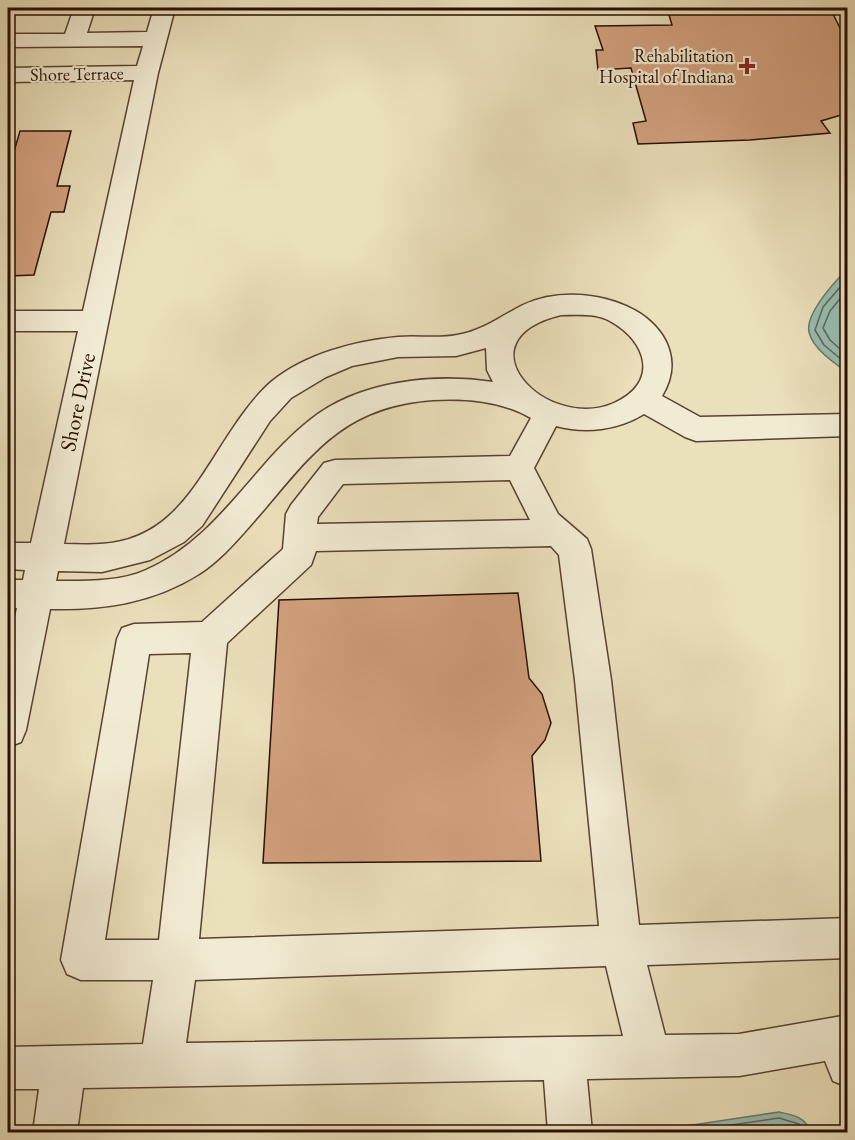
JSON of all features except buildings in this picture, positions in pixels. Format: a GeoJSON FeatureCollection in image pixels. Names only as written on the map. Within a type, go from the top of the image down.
{"type":"FeatureCollection","features":[{"type":"Feature","properties":{"kind":"street"},"geometry":{"type":"LineString","coordinates":[[74,40],[84,8]]}},
{"type":"Feature","properties":{"kind":"street","name":"Shore Drive"},"geometry":{"type":"LineString","coordinates":[[8,730],[22,594],[45,557],[147,73],[164,8]]}},
{"type":"Feature","properties":{"kind":"street"},"geometry":{"type":"LineString","coordinates":[[9,41],[156,39]]}},
{"type":"Feature","properties":{"kind":"street","name":"Shore Terrace"},"geometry":{"type":"LineString","coordinates":[[8,75],[147,73]]}},
{"type":"Feature","properties":{"kind":"street"},"geometry":{"type":"LineString","coordinates":[[8,556],[113,556],[138,550],[173,533],[191,517],[202,503],[262,409],[281,390],[310,371],[338,359],[377,349],[456,346],[491,336],[540,309],[574,304],[603,308],[626,318],[647,335],[657,354],[657,377],[652,389],[643,399],[623,412],[598,419],[576,419],[477,390],[429,389],[394,394],[361,404],[336,416],[300,444],[221,536],[197,559],[182,568],[155,582],[123,592],[100,595],[22,594]]}},
{"type":"Feature","properties":{"kind":"street"},"geometry":{"type":"LineString","coordinates":[[8,321],[94,321]]}},
{"type":"Feature","properties":{"kind":"street"},"geometry":{"type":"LineString","coordinates":[[516,323],[506,336],[500,351],[500,361],[507,382],[535,406]]}},
{"type":"Feature","properties":{"kind":"street"},"geometry":{"type":"LineString","coordinates":[[643,399],[696,429],[848,425]]}},
{"type":"Feature","properties":{"kind":"street"},"geometry":{"type":"LineString","coordinates":[[535,406],[519,468],[547,524],[575,549],[591,669],[621,945],[650,1057]]}},
{"type":"Feature","properties":{"kind":"street"},"geometry":{"type":"LineString","coordinates":[[519,468],[335,472],[302,514],[299,555],[210,637],[134,639],[81,960],[177,960],[848,938]]}},
{"type":"Feature","properties":{"kind":"street"},"geometry":{"type":"LineString","coordinates":[[301,538],[556,533]]}},
{"type":"Feature","properties":{"kind":"street"},"geometry":{"type":"LineString","coordinates":[[161,1065],[177,960],[210,637]]}},
{"type":"Feature","properties":{"kind":"street"},"geometry":{"type":"LineString","coordinates":[[8,1068],[739,1055],[845,1046]]}},
{"type":"Feature","properties":{"kind":"street"},"geometry":{"type":"LineString","coordinates":[[564,1058],[570,1132]]}},
{"type":"Feature","properties":{"kind":"street"},"geometry":{"type":"LineString","coordinates":[[56,1132],[64,1067]]}},
{"type":"Feature","properties":{"kind":"water"},"geometry":{"type":"Polygon","coordinates":[[[847,270],[847,372],[815,344],[809,332],[809,325],[822,298],[847,270]]]}},
{"type":"Feature","properties":{"kind":"water"},"geometry":{"type":"Polygon","coordinates":[[[779,1112],[802,1120],[811,1132],[646,1132],[779,1112]]]}},
{"type":"Feature","properties":{"kind":"place","name":"Rehabilitation Hospital of Indiana"},"geometry":{"type":"Point","coordinates":[747,66]}}]}
